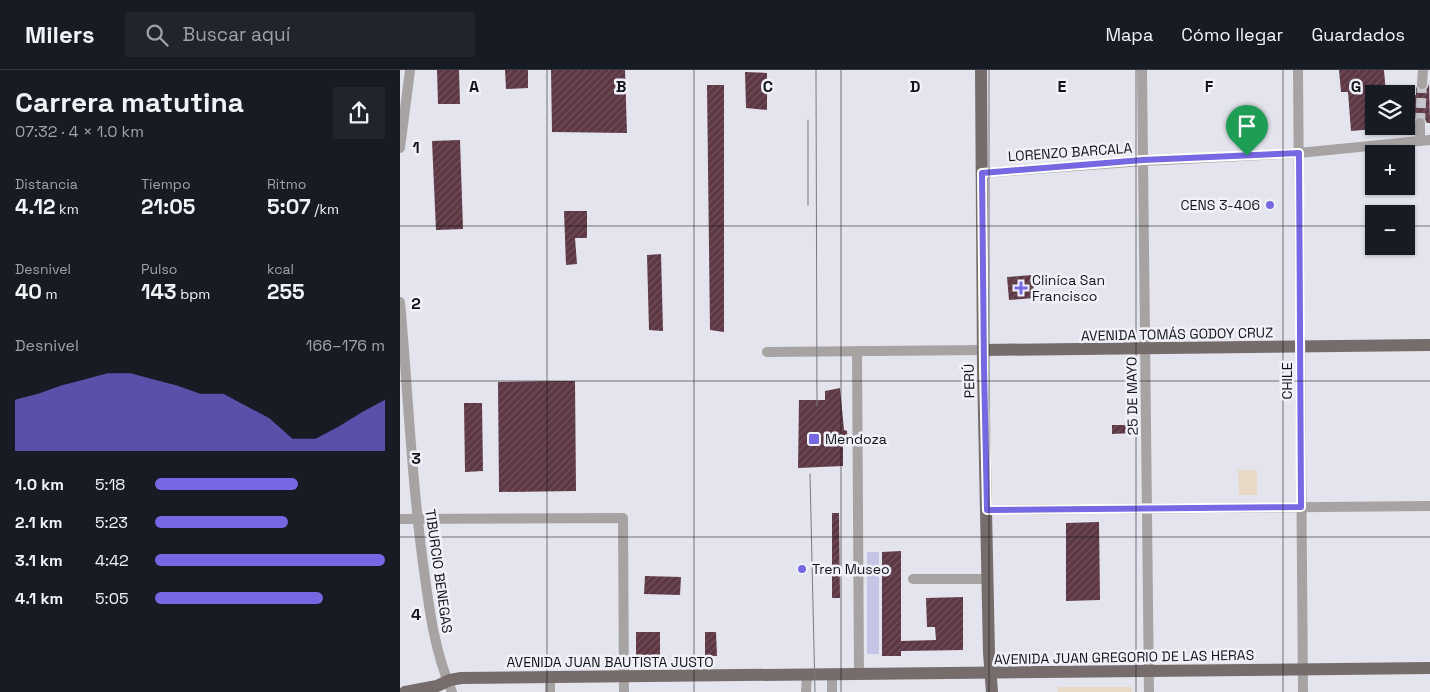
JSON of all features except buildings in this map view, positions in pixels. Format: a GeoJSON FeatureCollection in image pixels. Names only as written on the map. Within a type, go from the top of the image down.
{"type":"FeatureCollection","features":[{"type":"Feature","properties":{"kind":"main road","name":"PERÚ"},"geometry":{"type":"LineString","coordinates":[[981,70],[989,653],[992,692]]}},
{"type":"Feature","properties":{"kind":"main road","name":"AVENIDA TOMÁS GODOY CRUZ"},"geometry":{"type":"LineString","coordinates":[[984,350],[1430,345]]}},
{"type":"Feature","properties":{"kind":"main road","name":"AVENIDA JUAN GREGORIO DE LAS HERAS"},"geometry":{"type":"LineString","coordinates":[[812,675],[1430,668]]}},
{"type":"Feature","properties":{"kind":"main road","name":"AVENIDA JUAN BAUTISTA JUSTO"},"geometry":{"type":"LineString","coordinates":[[404,692],[437,686],[450,687],[461,678],[812,675]]}},
{"type":"Feature","properties":{"kind":"street"},"geometry":{"type":"LineString","coordinates":[[400,148],[410,70]]}},
{"type":"Feature","properties":{"kind":"street","name":"25 DE MAYO"},"geometry":{"type":"LineString","coordinates":[[1142,70],[1149,692]]}},
{"type":"Feature","properties":{"kind":"street","name":"CHILE"},"geometry":{"type":"LineString","coordinates":[[1298,70],[1303,692]]}},
{"type":"Feature","properties":{"kind":"street"},"geometry":{"type":"LineString","coordinates":[[1422,84],[1423,70]]}},
{"type":"Feature","properties":{"kind":"street"},"geometry":{"type":"LineString","coordinates":[[1420,123],[1425,140]]}},
{"type":"Feature","properties":{"kind":"street","name":"LORENZO BARCALA"},"geometry":{"type":"LineString","coordinates":[[982,173],[1143,160],[1299,153],[1425,140]]}},
{"type":"Feature","properties":{"kind":"street","name":"TIBURCIO BENEGAS"},"geometry":{"type":"LineString","coordinates":[[400,302],[402,357],[417,519],[433,635],[450,687]]}},
{"type":"Feature","properties":{"kind":"street"},"geometry":{"type":"LineString","coordinates":[[767,352],[984,350]]}},
{"type":"Feature","properties":{"kind":"street"},"geometry":{"type":"LineString","coordinates":[[857,351],[860,674]]}},
{"type":"Feature","properties":{"kind":"street"},"geometry":{"type":"LineString","coordinates":[[987,510],[1430,506]]}},
{"type":"Feature","properties":{"kind":"street"},"geometry":{"type":"LineString","coordinates":[[400,519],[623,518],[624,692]]}},
{"type":"Feature","properties":{"kind":"street"},"geometry":{"type":"LineString","coordinates":[[913,579],[988,579]]}},
{"type":"Feature","properties":{"kind":"street"},"geometry":{"type":"LineString","coordinates":[[806,692],[812,675]]}},
{"type":"Feature","properties":{"kind":"street"},"geometry":{"type":"LineString","coordinates":[[832,675],[832,692]]}},
{"type":"Feature","properties":{"kind":"street"},"geometry":{"type":"LineString","coordinates":[[550,677],[550,692]]}},
{"type":"Feature","properties":{"kind":"shaded area"},"geometry":{"type":"Polygon","coordinates":[[[1238,470],[1257,470],[1257,495],[1239,495],[1238,470]]]}},
{"type":"Feature","properties":{"kind":"shaded area"},"geometry":{"type":"Polygon","coordinates":[[[867,552],[879,552],[879,654],[867,654],[867,552]]]}},
{"type":"Feature","properties":{"kind":"shaded area"},"geometry":{"type":"Polygon","coordinates":[[[1058,687],[1132,687],[1132,692],[1058,692],[1058,687]]]}},
{"type":"Feature","properties":{"kind":"tunnel"},"geometry":{"type":"LineString","coordinates":[[1420,123],[1422,84]]}},
{"type":"Feature","properties":{"kind":"tram line"},"geometry":{"type":"LineString","coordinates":[[816,70],[817,406]]}},
{"type":"Feature","properties":{"kind":"tram line"},"geometry":{"type":"LineString","coordinates":[[808,120],[808,205]]}},
{"type":"Feature","properties":{"kind":"tram line"},"geometry":{"type":"LineString","coordinates":[[810,474],[815,692]]}},
{"type":"Feature","properties":{"kind":"place","name":"CENS 3-406"},"geometry":{"type":"Point","coordinates":[1270,205]}},
{"type":"Feature","properties":{"kind":"place","name":"Cliníca San Francisco"},"geometry":{"type":"Point","coordinates":[1021,288]}},
{"type":"Feature","properties":{"kind":"place","name":"Mendoza"},"geometry":{"type":"Point","coordinates":[814,439]}},
{"type":"Feature","properties":{"kind":"place","name":"Tren Museo"},"geometry":{"type":"Point","coordinates":[802,569]}},
{"type":"Feature","properties":{"kind":"route"},"geometry":{"type":"LineString","coordinates":[[1299,153],[1301,507],[987,510],[982,173],[1143,160],[1247,156],[1299,153]]}}]}
